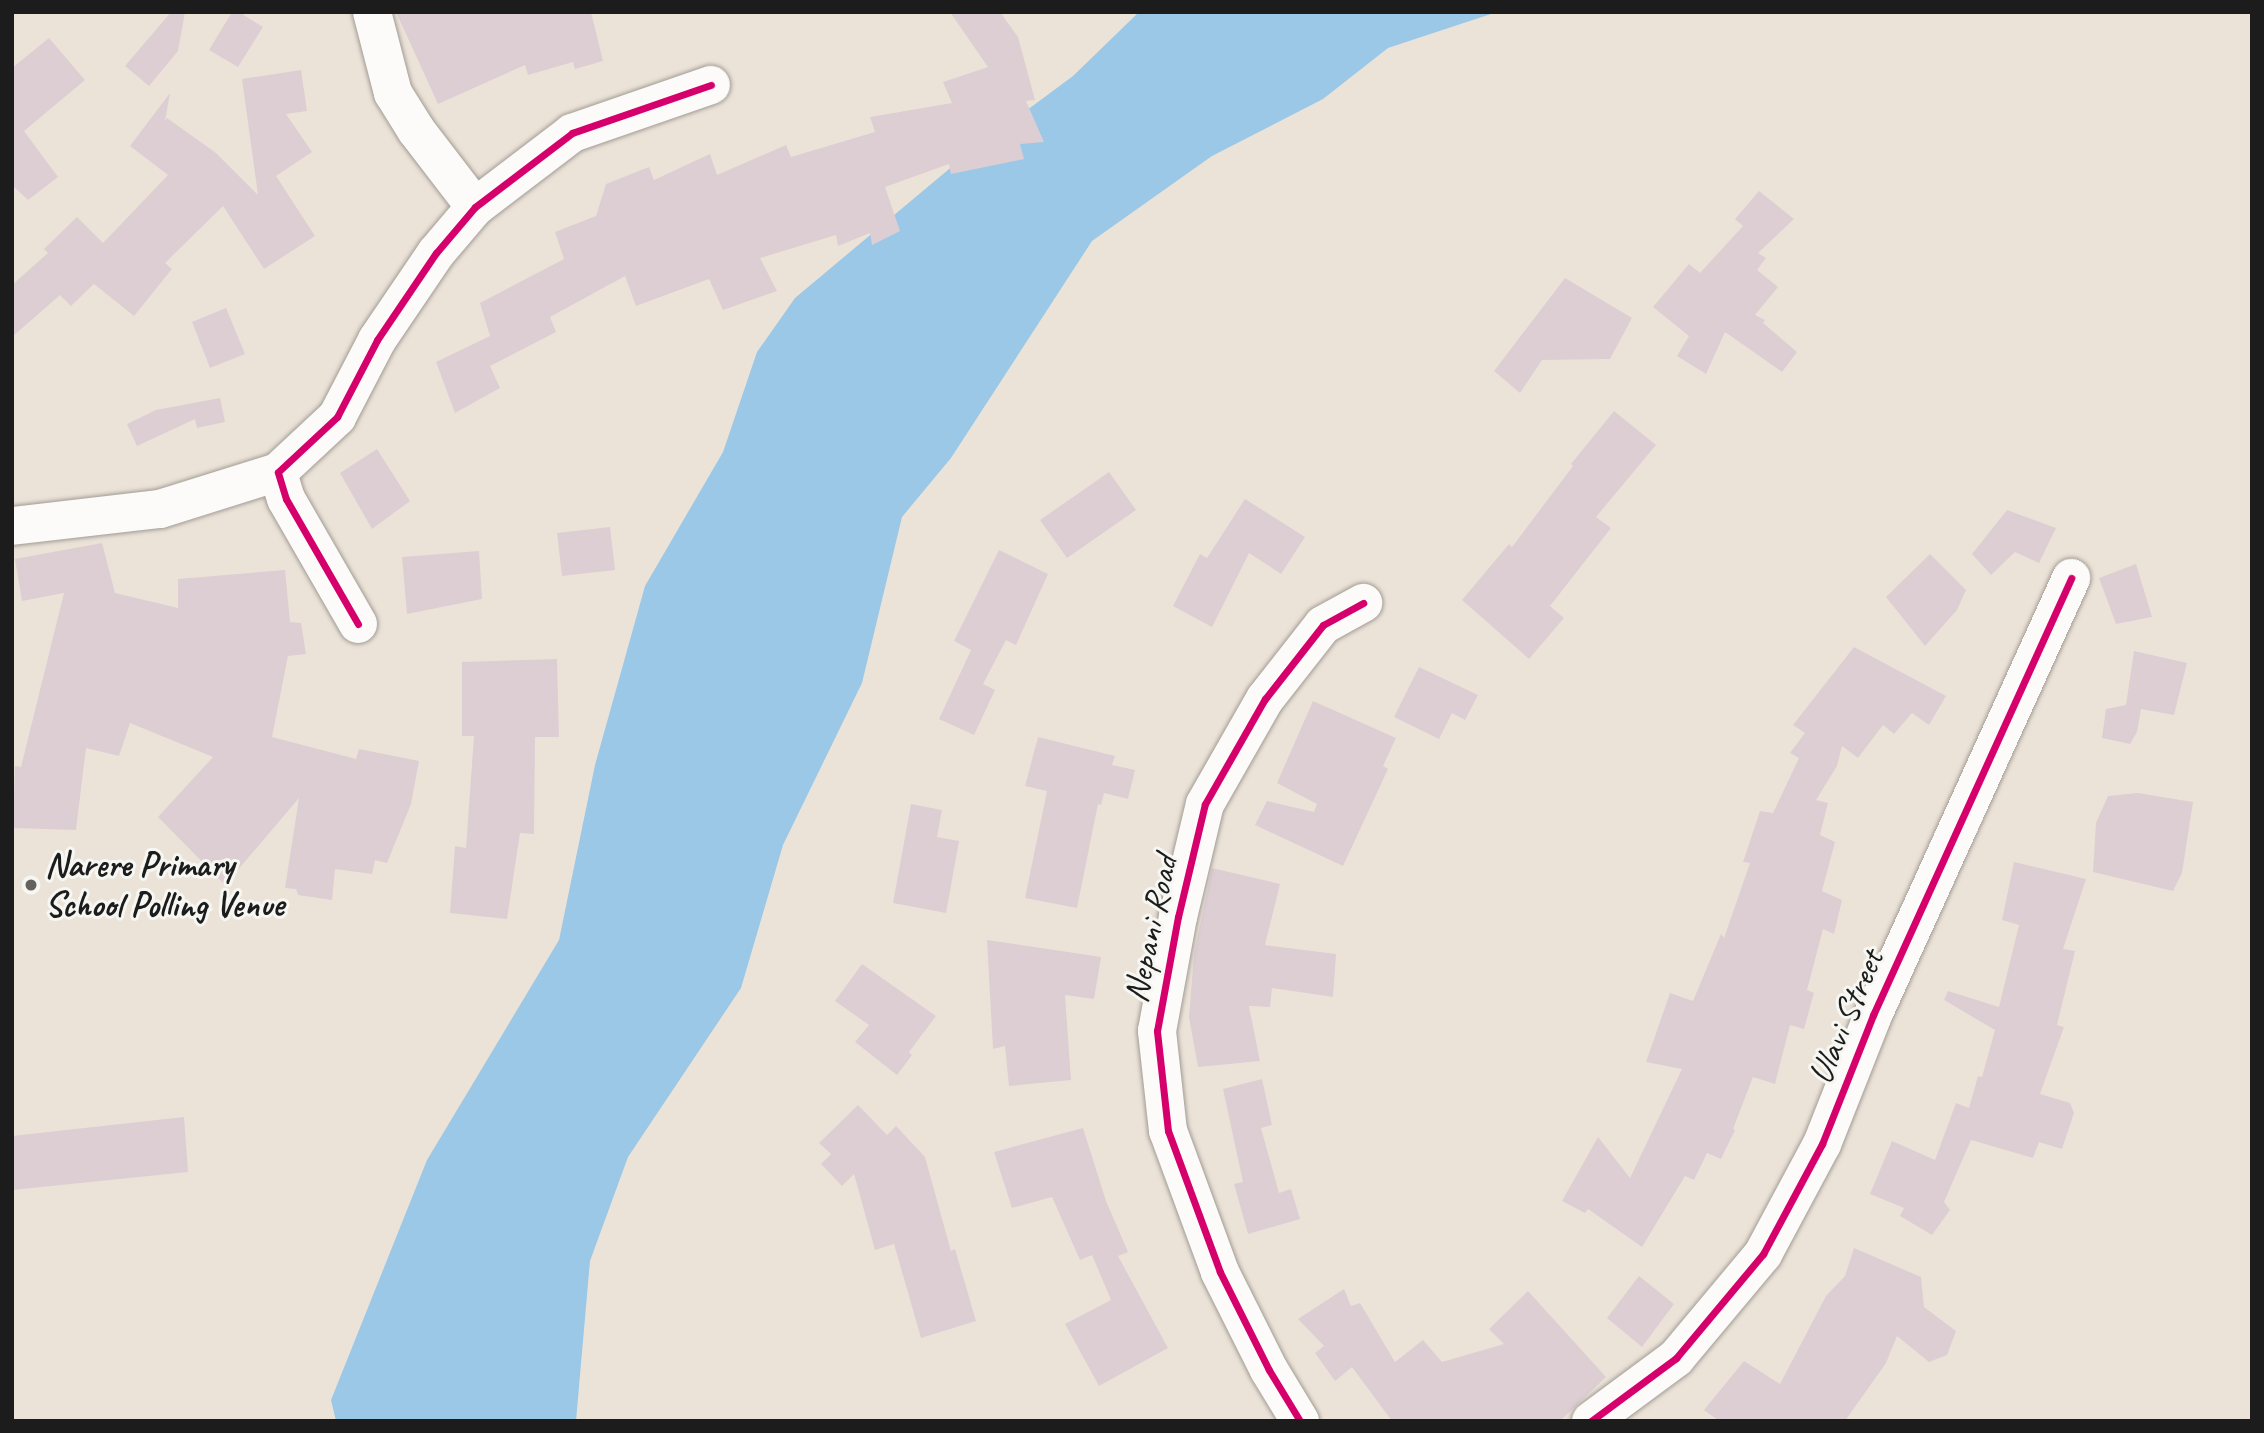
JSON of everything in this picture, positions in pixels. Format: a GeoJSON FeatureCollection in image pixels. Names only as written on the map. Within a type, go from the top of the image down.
{"type":"FeatureCollection","features":[{"type":"Feature","properties":{"kind":"street"},"geometry":{"type":"LineString","coordinates":[[373,12],[393,93],[416,130],[475,207]]}},
{"type":"Feature","properties":{"kind":"street"},"geometry":{"type":"LineString","coordinates":[[12,526],[160,509],[278,472],[337,417],[377,340],[436,253],[475,207],[572,133],[711,85]]}},
{"type":"Feature","properties":{"kind":"street"},"geometry":{"type":"LineString","coordinates":[[278,472],[286,499],[358,624]]}},
{"type":"Feature","properties":{"kind":"street","name":"Ulavi Street"},"geometry":{"type":"LineString","coordinates":[[1591,1421],[1676,1358],[1763,1254],[1822,1144],[1873,1015],[2071,578]]}},
{"type":"Feature","properties":{"kind":"street","name":"Nepani Road"},"geometry":{"type":"LineString","coordinates":[[1300,1421],[1269,1370],[1220,1272],[1187,1183],[1168,1131],[1157,1031],[1178,918],[1205,804],[1265,699],[1324,625],[1363,603]]}},
{"type":"Feature","properties":{"kind":"water"},"geometry":{"type":"Polygon","coordinates":[[[1139,12],[1497,12],[1388,48],[1323,99],[1212,156],[1092,241],[951,458],[902,517],[862,683],[783,845],[741,988],[628,1157],[590,1261],[576,1421],[336,1421],[331,1400],[427,1160],[559,940],[595,765],[645,586],[723,452],[757,352],[795,298],[961,159],[1073,76],[1139,12]]]}},
{"type":"Feature","properties":{"kind":"building"},"geometry":{"type":"Polygon","coordinates":[[[171,12],[185,12],[178,51],[149,86],[125,66],[171,12]]]}},
{"type":"Feature","properties":{"kind":"building"},"geometry":{"type":"Polygon","coordinates":[[[232,12],[239,12],[263,27],[238,67],[209,50],[232,12]]]}},
{"type":"Feature","properties":{"kind":"building"},"geometry":{"type":"Polygon","coordinates":[[[396,12],[591,12],[603,61],[575,69],[573,62],[528,75],[525,65],[438,104],[396,12]]]}},
{"type":"Feature","properties":{"kind":"building"},"geometry":{"type":"Polygon","coordinates":[[[950,12],[1000,12],[1018,37],[1035,100],[1026,101],[1044,142],[1020,144],[1024,159],[951,174],[949,164],[885,187],[900,231],[872,245],[870,233],[838,246],[836,235],[760,258],[777,291],[723,310],[709,279],[636,306],[625,276],[550,317],[556,332],[490,366],[500,388],[455,413],[436,362],[490,336],[480,303],[564,259],[555,232],[596,216],[606,184],[649,167],[654,180],[710,154],[717,175],[786,145],[791,157],[875,132],[870,117],[952,103],[943,82],[988,67],[950,12]]]}},
{"type":"Feature","properties":{"kind":"building"},"geometry":{"type":"Polygon","coordinates":[[[49,38],[85,80],[24,131],[58,177],[28,200],[12,185],[12,68],[49,38]]]}},
{"type":"Feature","properties":{"kind":"building"},"geometry":{"type":"Polygon","coordinates":[[[301,70],[307,111],[286,114],[312,152],[276,176],[315,236],[264,269],[223,206],[165,263],[172,269],[134,316],[94,284],[71,306],[60,295],[12,337],[12,285],[48,253],[44,249],[77,217],[103,243],[168,175],[130,146],[170,93],[165,121],[167,118],[216,153],[258,195],[242,79],[301,70]]]}},
{"type":"Feature","properties":{"kind":"building"},"geometry":{"type":"Polygon","coordinates":[[[1759,191],[1794,219],[1758,253],[1766,258],[1757,270],[1778,287],[1755,315],[1765,320],[1763,323],[1797,352],[1782,372],[1725,332],[1706,374],[1677,356],[1689,336],[1653,307],[1689,264],[1700,273],[1743,226],[1735,219],[1759,191]]]}},
{"type":"Feature","properties":{"kind":"building"},"geometry":{"type":"Polygon","coordinates":[[[1565,278],[1632,318],[1610,359],[1542,360],[1520,393],[1494,371],[1565,278]]]}},
{"type":"Feature","properties":{"kind":"building"},"geometry":{"type":"Polygon","coordinates":[[[226,308],[245,354],[210,368],[192,322],[226,308]]]}},
{"type":"Feature","properties":{"kind":"building"},"geometry":{"type":"Polygon","coordinates":[[[220,398],[225,422],[197,428],[195,419],[137,446],[127,424],[156,410],[220,398]]]}},
{"type":"Feature","properties":{"kind":"building"},"geometry":{"type":"Polygon","coordinates":[[[1614,411],[1656,445],[1596,517],[1611,528],[1550,606],[1564,618],[1529,659],[1462,600],[1509,544],[1512,547],[1573,466],[1571,464],[1614,411]]]}},
{"type":"Feature","properties":{"kind":"building"},"geometry":{"type":"Polygon","coordinates":[[[377,449],[410,501],[372,529],[340,473],[377,449]]]}},
{"type":"Feature","properties":{"kind":"building"},"geometry":{"type":"Polygon","coordinates":[[[1109,472],[1136,510],[1067,558],[1040,520],[1109,472]]]}},
{"type":"Feature","properties":{"kind":"building"},"geometry":{"type":"Polygon","coordinates":[[[1245,499],[1305,537],[1281,574],[1249,553],[1212,627],[1173,606],[1200,554],[1207,558],[1245,499]]]}},
{"type":"Feature","properties":{"kind":"building"},"geometry":{"type":"Polygon","coordinates":[[[2007,510],[2056,528],[2039,563],[2015,552],[1991,575],[1972,554],[2007,510]]]}},
{"type":"Feature","properties":{"kind":"building"},"geometry":{"type":"Polygon","coordinates":[[[610,527],[615,570],[562,576],[557,533],[610,527]]]}},
{"type":"Feature","properties":{"kind":"building"},"geometry":{"type":"Polygon","coordinates":[[[102,543],[115,593],[178,608],[178,579],[285,570],[290,622],[301,623],[306,654],[288,656],[272,737],[356,759],[359,749],[419,761],[411,804],[387,863],[375,860],[372,874],[335,869],[332,900],[298,895],[296,889],[285,888],[299,798],[225,885],[158,817],[213,757],[130,723],[119,756],[86,748],[76,830],[13,828],[15,766],[21,767],[64,593],[22,601],[15,559],[102,543]]]}},
{"type":"Feature","properties":{"kind":"building"},"geometry":{"type":"Polygon","coordinates":[[[999,550],[1048,574],[1016,645],[1006,640],[983,684],[995,690],[974,735],[939,719],[971,650],[954,641],[999,550]]]}},
{"type":"Feature","properties":{"kind":"building"},"geometry":{"type":"Polygon","coordinates":[[[479,551],[482,599],[407,614],[402,557],[479,551]]]}},
{"type":"Feature","properties":{"kind":"building"},"geometry":{"type":"Polygon","coordinates":[[[1930,554],[1966,590],[1957,610],[1925,646],[1886,597],[1930,554]]]}},
{"type":"Feature","properties":{"kind":"building"},"geometry":{"type":"Polygon","coordinates":[[[2136,564],[2152,617],[2116,624],[2099,578],[2136,564]]]}},
{"type":"Feature","properties":{"kind":"building"},"geometry":{"type":"Polygon","coordinates":[[[1854,647],[1946,696],[1929,725],[1912,713],[1894,734],[1883,725],[1858,758],[1842,746],[1837,766],[1816,800],[1828,803],[1820,835],[1835,842],[1822,891],[1842,900],[1834,934],[1823,929],[1807,990],[1814,993],[1804,1029],[1790,1025],[1775,1084],[1753,1077],[1733,1129],[1735,1130],[1721,1159],[1707,1153],[1694,1180],[1685,1176],[1642,1247],[1588,1209],[1585,1213],[1562,1201],[1598,1137],[1630,1178],[1682,1069],[1646,1062],[1670,993],[1693,1001],[1721,934],[1724,938],[1750,863],[1743,862],[1760,811],[1773,813],[1799,758],[1790,753],[1805,733],[1793,725],[1854,647]]]}},
{"type":"Feature","properties":{"kind":"building"},"geometry":{"type":"Polygon","coordinates":[[[2134,651],[2187,663],[2174,715],[2141,709],[2137,732],[2130,744],[2102,738],[2106,709],[2126,705],[2134,651]]]}},
{"type":"Feature","properties":{"kind":"building"},"geometry":{"type":"Polygon","coordinates":[[[557,659],[559,737],[535,737],[534,834],[520,833],[507,919],[450,913],[455,846],[466,848],[474,736],[462,736],[462,662],[557,659]]]}},
{"type":"Feature","properties":{"kind":"building"},"geometry":{"type":"Polygon","coordinates":[[[1419,667],[1478,695],[1465,720],[1452,713],[1439,739],[1394,717],[1419,667]]]}},
{"type":"Feature","properties":{"kind":"building"},"geometry":{"type":"Polygon","coordinates":[[[1313,701],[1396,738],[1383,766],[1388,769],[1343,866],[1255,825],[1267,801],[1314,812],[1317,804],[1277,783],[1313,701]]]}},
{"type":"Feature","properties":{"kind":"building"},"geometry":{"type":"Polygon","coordinates":[[[1038,737],[1115,756],[1112,765],[1135,770],[1128,799],[1104,793],[1101,805],[1098,804],[1077,908],[1025,898],[1047,791],[1025,786],[1038,737]]]}},
{"type":"Feature","properties":{"kind":"building"},"geometry":{"type":"Polygon","coordinates":[[[2138,793],[2193,802],[2182,873],[2173,891],[2093,872],[2096,823],[2108,796],[2138,793]]]}},
{"type":"Feature","properties":{"kind":"building"},"geometry":{"type":"Polygon","coordinates":[[[911,804],[942,810],[937,837],[959,841],[946,913],[893,903],[911,804]]]}},
{"type":"Feature","properties":{"kind":"building"},"geometry":{"type":"Polygon","coordinates":[[[2014,862],[2086,879],[2063,949],[2075,951],[2057,1025],[2064,1027],[2040,1094],[2070,1103],[2074,1113],[2062,1149],[2039,1142],[2033,1158],[1971,1140],[1944,1202],[1950,1210],[1932,1235],[1900,1216],[1904,1208],[1870,1194],[1892,1141],[1935,1160],[1956,1103],[1969,1108],[1978,1076],[1982,1077],[1995,1030],[1944,1000],[1948,991],[1999,1007],[2019,925],[2002,920],[2014,862]]]}},
{"type":"Feature","properties":{"kind":"building"},"geometry":{"type":"Polygon","coordinates":[[[1212,868],[1280,884],[1265,945],[1336,954],[1333,997],[1272,988],[1270,1007],[1249,1006],[1260,1061],[1198,1067],[1189,1017],[1194,954],[1212,868]]]}},
{"type":"Feature","properties":{"kind":"building"},"geometry":{"type":"Polygon","coordinates":[[[987,940],[1101,957],[1094,999],[1065,995],[1071,1080],[1009,1086],[1005,1046],[993,1049],[987,940]]]}},
{"type":"Feature","properties":{"kind":"building"},"geometry":{"type":"Polygon","coordinates":[[[862,964],[936,1016],[909,1052],[912,1055],[897,1075],[855,1042],[869,1025],[835,1001],[862,964]]]}},
{"type":"Feature","properties":{"kind":"building"},"geometry":{"type":"Polygon","coordinates":[[[1262,1079],[1272,1125],[1261,1128],[1279,1193],[1291,1189],[1300,1219],[1248,1234],[1234,1184],[1243,1182],[1223,1089],[1262,1079]]]}},
{"type":"Feature","properties":{"kind":"building"},"geometry":{"type":"Polygon","coordinates":[[[858,1105],[887,1135],[896,1126],[925,1157],[951,1251],[955,1249],[976,1321],[921,1338],[894,1244],[875,1250],[854,1174],[842,1186],[821,1164],[831,1154],[819,1143],[858,1105]]]}},
{"type":"Feature","properties":{"kind":"building"},"geometry":{"type":"Polygon","coordinates":[[[184,1117],[188,1172],[12,1190],[12,1136],[184,1117]]]}},
{"type":"Feature","properties":{"kind":"building"},"geometry":{"type":"Polygon","coordinates":[[[1083,1128],[1106,1201],[1128,1252],[1118,1256],[1168,1348],[1099,1386],[1065,1324],[1111,1300],[1092,1255],[1080,1260],[1052,1197],[1012,1208],[994,1152],[1083,1128]]]}},
{"type":"Feature","properties":{"kind":"building"},"geometry":{"type":"Polygon","coordinates":[[[1854,1248],[1921,1277],[1924,1307],[1956,1331],[1947,1355],[1929,1362],[1897,1336],[1886,1363],[1845,1421],[1719,1421],[1704,1410],[1744,1361],[1780,1384],[1826,1296],[1845,1276],[1854,1248]]]}},
{"type":"Feature","properties":{"kind":"building"},"geometry":{"type":"Polygon","coordinates":[[[1639,1276],[1674,1304],[1642,1347],[1607,1318],[1639,1276]]]}},
{"type":"Feature","properties":{"kind":"building"},"geometry":{"type":"Polygon","coordinates":[[[1344,1289],[1351,1306],[1360,1303],[1395,1362],[1423,1340],[1442,1362],[1504,1344],[1489,1329],[1528,1291],[1606,1377],[1560,1421],[1392,1421],[1352,1367],[1335,1381],[1315,1353],[1324,1346],[1298,1319],[1344,1289]]]}},
{"type":"Feature","properties":{"kind":"cycle path"},"geometry":{"type":"LineString","coordinates":[[358,624],[286,499],[278,472],[337,417],[377,340],[436,253],[475,207],[572,133],[711,85]]}},
{"type":"Feature","properties":{"kind":"cycle path"},"geometry":{"type":"LineString","coordinates":[[1591,1421],[1676,1358],[1763,1254],[1822,1144],[1873,1015],[2071,578]]}},
{"type":"Feature","properties":{"kind":"cycle path"},"geometry":{"type":"LineString","coordinates":[[1300,1421],[1269,1370],[1220,1272],[1168,1131],[1157,1031],[1178,917],[1205,804],[1265,699],[1323,625],[1363,603]]}},
{"type":"Feature","properties":{"kind":"place","name":"Narere Primary School Polling Venue"},"geometry":{"type":"Point","coordinates":[31,885]}}]}
